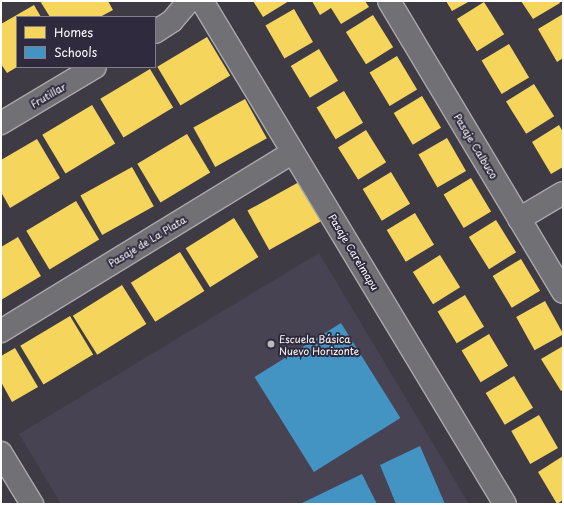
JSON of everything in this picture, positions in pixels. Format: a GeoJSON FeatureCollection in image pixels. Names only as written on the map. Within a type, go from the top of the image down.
{"type":"FeatureCollection","features":[{"type":"Feature","properties":{"kind":"street"},"geometry":{"type":"LineString","coordinates":[[156,31],[172,21],[189,1]]}},
{"type":"Feature","properties":{"kind":"street","name":"Pasaje Carelmapu"},"geometry":{"type":"LineString","coordinates":[[202,1],[505,504]]}},
{"type":"Feature","properties":{"kind":"street","name":"Pasaje Calbuco"},"geometry":{"type":"LineString","coordinates":[[389,1],[563,292]]}},
{"type":"Feature","properties":{"kind":"street","name":"Frutillar"},"geometry":{"type":"LineString","coordinates":[[1,122],[93,68]]}},
{"type":"Feature","properties":{"kind":"street","name":"Pasaje de La Plata"},"geometry":{"type":"LineString","coordinates":[[1,331],[293,152]]}},
{"type":"Feature","properties":{"kind":"street"},"geometry":{"type":"LineString","coordinates":[[519,219],[563,193]]}},
{"type":"Feature","properties":{"kind":"street"},"geometry":{"type":"LineString","coordinates":[[1,453],[32,504]]}},
{"type":"Feature","properties":{"kind":"shaded area","name":"Escuela Básica Nuevo Horizonte"},"geometry":{"type":"Polygon","coordinates":[[[319,253],[469,504],[61,504],[19,434],[319,253]]]}},
{"type":"Feature","properties":{"kind":"building: Homes"},"geometry":{"type":"Polygon","coordinates":[[[40,1],[108,1],[113,10],[102,16],[49,16],[40,1]]]}},
{"type":"Feature","properties":{"kind":"building: Homes"},"geometry":{"type":"Polygon","coordinates":[[[253,1],[289,1],[263,17],[253,1]]]}},
{"type":"Feature","properties":{"kind":"building: Homes"},"geometry":{"type":"Polygon","coordinates":[[[312,1],[365,1],[369,7],[341,24],[331,8],[320,15],[312,1]]]}},
{"type":"Feature","properties":{"kind":"building: Homes"},"geometry":{"type":"Polygon","coordinates":[[[446,1],[470,1],[452,11],[446,1]]]}},
{"type":"Feature","properties":{"kind":"building: Homes"},"geometry":{"type":"Polygon","coordinates":[[[521,1],[559,1],[560,3],[533,19],[521,1]]]}},
{"type":"Feature","properties":{"kind":"building: Homes"},"geometry":{"type":"Polygon","coordinates":[[[484,2],[504,34],[477,51],[457,19],[484,2]]]}},
{"type":"Feature","properties":{"kind":"building: Homes"},"geometry":{"type":"Polygon","coordinates":[[[34,5],[40,16],[16,16],[16,68],[7,73],[1,64],[1,24],[34,5]]]}},
{"type":"Feature","properties":{"kind":"building: Homes"},"geometry":{"type":"Polygon","coordinates":[[[294,9],[313,42],[284,58],[265,26],[294,9]]]}},
{"type":"Feature","properties":{"kind":"building: Homes"},"geometry":{"type":"Polygon","coordinates":[[[563,14],[563,58],[557,62],[538,29],[563,14]]]}},
{"type":"Feature","properties":{"kind":"building: Homes"},"geometry":{"type":"Polygon","coordinates":[[[373,15],[393,47],[366,64],[346,32],[373,15]]]}},
{"type":"Feature","properties":{"kind":"building: Homes"},"geometry":{"type":"Polygon","coordinates":[[[207,37],[230,76],[180,105],[157,67],[207,37]]]}},
{"type":"Feature","properties":{"kind":"building: Homes"},"geometry":{"type":"Polygon","coordinates":[[[509,44],[529,77],[502,94],[482,60],[509,44]]]}},
{"type":"Feature","properties":{"kind":"building: Homes"},"geometry":{"type":"Polygon","coordinates":[[[319,49],[338,81],[310,98],[291,66],[319,49]]]}},
{"type":"Feature","properties":{"kind":"building: Homes"},"geometry":{"type":"Polygon","coordinates":[[[397,56],[417,89],[390,106],[370,72],[397,56]]]}},
{"type":"Feature","properties":{"kind":"building: Homes"},"geometry":{"type":"Polygon","coordinates":[[[150,69],[173,108],[123,137],[100,99],[150,69]]]}},
{"type":"Feature","properties":{"kind":"building: Homes"},"geometry":{"type":"Polygon","coordinates":[[[534,84],[554,116],[526,134],[506,101],[534,84]]]}},
{"type":"Feature","properties":{"kind":"building: Homes"},"geometry":{"type":"Polygon","coordinates":[[[344,91],[363,123],[336,139],[317,107],[344,91]]]}},
{"type":"Feature","properties":{"kind":"building: Homes"},"geometry":{"type":"Polygon","coordinates":[[[422,96],[441,128],[413,145],[394,113],[422,96]]]}},
{"type":"Feature","properties":{"kind":"building: Homes"},"geometry":{"type":"Polygon","coordinates":[[[245,99],[267,138],[215,167],[193,128],[245,99]]]}},
{"type":"Feature","properties":{"kind":"building: Homes"},"geometry":{"type":"Polygon","coordinates":[[[92,105],[115,144],[65,173],[42,135],[92,105]]]}},
{"type":"Feature","properties":{"kind":"building: Homes"},"geometry":{"type":"Polygon","coordinates":[[[559,125],[563,132],[563,167],[551,174],[532,142],[559,125]]]}},
{"type":"Feature","properties":{"kind":"building: Homes"},"geometry":{"type":"Polygon","coordinates":[[[366,130],[386,162],[358,180],[338,147],[366,130]]]}},
{"type":"Feature","properties":{"kind":"building: Homes"},"geometry":{"type":"Polygon","coordinates":[[[187,134],[210,173],[160,202],[137,164],[187,134]]]}},
{"type":"Feature","properties":{"kind":"building: Homes"},"geometry":{"type":"Polygon","coordinates":[[[447,138],[466,171],[437,187],[418,154],[447,138]]]}},
{"type":"Feature","properties":{"kind":"building: Homes"},"geometry":{"type":"Polygon","coordinates":[[[37,139],[60,178],[10,208],[1,192],[1,160],[37,139]]]}},
{"type":"Feature","properties":{"kind":"building: Homes"},"geometry":{"type":"Polygon","coordinates":[[[132,167],[154,206],[102,235],[80,196],[132,167]]]}},
{"type":"Feature","properties":{"kind":"building: Homes"},"geometry":{"type":"Polygon","coordinates":[[[391,172],[410,204],[382,221],[363,189],[391,172]]]}},
{"type":"Feature","properties":{"kind":"building: Homes"},"geometry":{"type":"Polygon","coordinates":[[[471,178],[491,211],[464,228],[444,194],[471,178]]]}},
{"type":"Feature","properties":{"kind":"building: Homes"},"geometry":{"type":"Polygon","coordinates":[[[299,182],[321,221],[269,250],[247,211],[299,182]]]}},
{"type":"Feature","properties":{"kind":"building: Homes"},"geometry":{"type":"Polygon","coordinates":[[[76,201],[99,240],[49,269],[26,231],[76,201]]]}},
{"type":"Feature","properties":{"kind":"building: Homes"},"geometry":{"type":"Polygon","coordinates":[[[415,213],[434,245],[406,262],[387,230],[415,213]]]}},
{"type":"Feature","properties":{"kind":"building: Homes"},"geometry":{"type":"Polygon","coordinates":[[[234,218],[258,257],[210,287],[186,248],[234,218]]]}},
{"type":"Feature","properties":{"kind":"building: Homes"},"geometry":{"type":"Polygon","coordinates":[[[496,220],[516,252],[489,269],[469,237],[496,220]]]}},
{"type":"Feature","properties":{"kind":"building: Homes"},"geometry":{"type":"Polygon","coordinates":[[[18,237],[41,276],[1,300],[1,247],[18,237]]]}},
{"type":"Feature","properties":{"kind":"building: Homes"},"geometry":{"type":"Polygon","coordinates":[[[180,252],[204,291],[155,322],[131,283],[180,252]]]}},
{"type":"Feature","properties":{"kind":"building: Homes"},"geometry":{"type":"Polygon","coordinates":[[[440,255],[460,287],[433,304],[413,272],[440,255]]]}},
{"type":"Feature","properties":{"kind":"building: Homes"},"geometry":{"type":"Polygon","coordinates":[[[521,259],[540,291],[512,308],[493,276],[521,259]]]}},
{"type":"Feature","properties":{"kind":"building: Homes"},"geometry":{"type":"Polygon","coordinates":[[[122,285],[146,324],[97,355],[73,316],[122,285]]]}},
{"type":"Feature","properties":{"kind":"building: Homes"},"geometry":{"type":"Polygon","coordinates":[[[465,295],[484,327],[457,343],[438,311],[465,295]]]}},
{"type":"Feature","properties":{"kind":"building: Homes"},"geometry":{"type":"Polygon","coordinates":[[[545,301],[563,334],[535,350],[516,317],[545,301]]]}},
{"type":"Feature","properties":{"kind":"building: Homes"},"geometry":{"type":"Polygon","coordinates":[[[70,316],[93,355],[43,384],[20,346],[70,316]]]}},
{"type":"Feature","properties":{"kind":"building: Homes"},"geometry":{"type":"Polygon","coordinates":[[[489,334],[508,366],[481,382],[462,350],[489,334]]]}},
{"type":"Feature","properties":{"kind":"building: Homes"},"geometry":{"type":"Polygon","coordinates":[[[563,346],[563,390],[561,391],[541,359],[563,346]]]}},
{"type":"Feature","properties":{"kind":"building: Homes"},"geometry":{"type":"Polygon","coordinates":[[[15,348],[38,387],[12,402],[1,382],[1,356],[15,348]]]}},
{"type":"Feature","properties":{"kind":"building: Homes"},"geometry":{"type":"Polygon","coordinates":[[[514,376],[533,408],[505,425],[486,393],[514,376]]]}},
{"type":"Feature","properties":{"kind":"building: Homes"},"geometry":{"type":"Polygon","coordinates":[[[539,415],[558,448],[530,464],[511,431],[539,415]]]}},
{"type":"Feature","properties":{"kind":"building: Homes"},"geometry":{"type":"Polygon","coordinates":[[[563,456],[563,500],[557,504],[538,472],[563,456]]]}},
{"type":"Feature","properties":{"kind":"building: Schools"},"geometry":{"type":"Polygon","coordinates":[[[341,323],[400,418],[314,472],[254,377],[341,323]]]}},
{"type":"Feature","properties":{"kind":"building: Schools"},"geometry":{"type":"Polygon","coordinates":[[[420,446],[445,504],[396,504],[380,465],[420,446]]]}},
{"type":"Feature","properties":{"kind":"building: Schools"},"geometry":{"type":"Polygon","coordinates":[[[362,474],[377,504],[300,504],[362,474]]]}},
{"type":"Feature","properties":{"kind":"place","name":"Escuela Básica Nuevo Horizonte"},"geometry":{"type":"Point","coordinates":[271,344]}}]}
